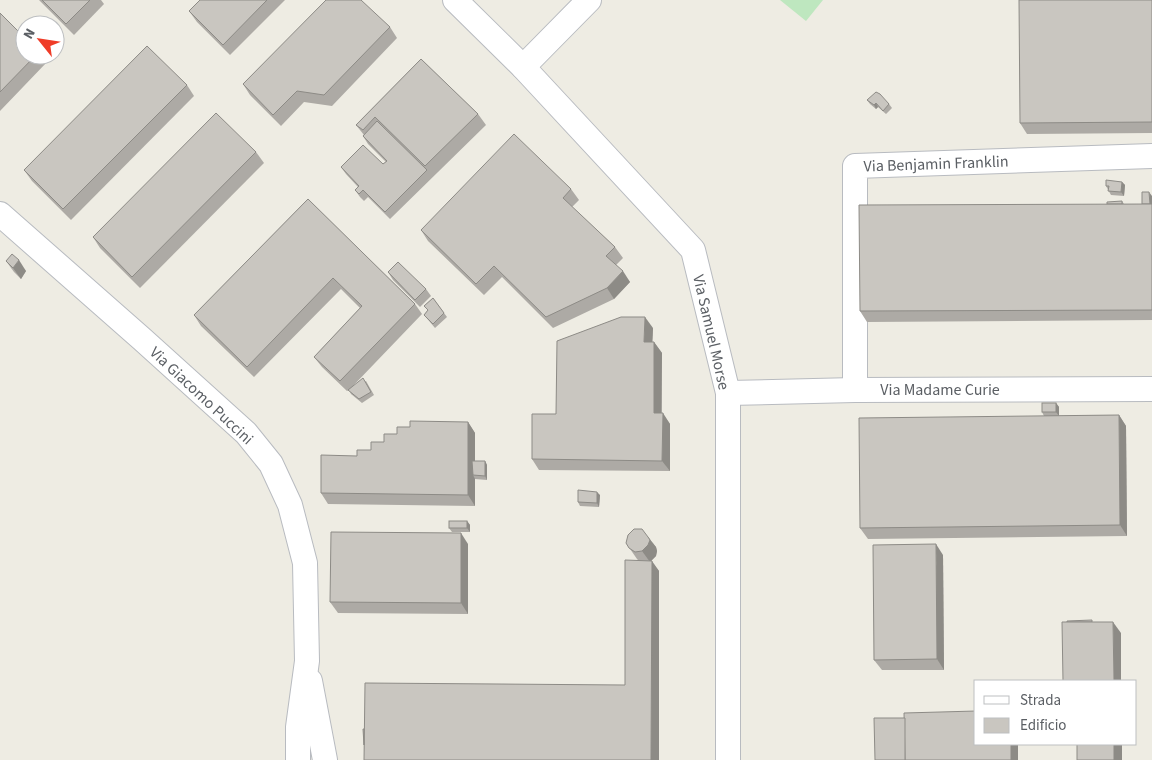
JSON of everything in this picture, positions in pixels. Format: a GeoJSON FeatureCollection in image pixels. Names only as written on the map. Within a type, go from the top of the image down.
{"type":"FeatureCollection","features":[{"type":"Feature","properties":{"kind":"street","name":"Via Samuel Morse"},"geometry":{"type":"LineString","coordinates":[[455,0],[522,67],[693,250],[728,393],[728,760]]}},
{"type":"Feature","properties":{"kind":"street"},"geometry":{"type":"LineString","coordinates":[[522,67],[589,0]]}},
{"type":"Feature","properties":{"kind":"street","name":"Via Benjamin Franklin"},"geometry":{"type":"LineString","coordinates":[[855,390],[855,166],[1152,156]]}},
{"type":"Feature","properties":{"kind":"street","name":"Via Giacomo Puccini"},"geometry":{"type":"LineString","coordinates":[[0,214],[246,433],[271,464],[290,505],[305,564],[307,661],[298,727],[298,760]]}},
{"type":"Feature","properties":{"kind":"street","name":"Via Madame Curie"},"geometry":{"type":"LineString","coordinates":[[728,393],[855,390],[1152,389]]}},
{"type":"Feature","properties":{"kind":"street","name":"Via Giacomo Puccini"},"geometry":{"type":"LineString","coordinates":[[307,661],[325,760]]}},
{"type":"Feature","properties":{"kind":"green space"},"geometry":{"type":"Polygon","coordinates":[[[780,0],[823,0],[806,21],[780,0]]]}},
{"type":"Feature","properties":{"kind":"building"},"geometry":{"type":"Polygon","coordinates":[[[42,0],[90,0],[66,24],[65,15],[57,15],[42,0]]]}},
{"type":"Feature","properties":{"kind":"building"},"geometry":{"type":"Polygon","coordinates":[[[200,0],[267,0],[223,45],[189,11],[200,0]]]}},
{"type":"Feature","properties":{"kind":"building"},"geometry":{"type":"Polygon","coordinates":[[[326,0],[361,0],[390,27],[324,95],[297,91],[273,115],[243,84],[326,0]]]}},
{"type":"Feature","properties":{"kind":"building"},"geometry":{"type":"Polygon","coordinates":[[[1019,0],[1152,0],[1152,122],[1020,123],[1019,0]]]}},
{"type":"Feature","properties":{"kind":"building"},"geometry":{"type":"Polygon","coordinates":[[[0,13],[15,28],[15,65],[26,65],[0,92],[0,13]]]}},
{"type":"Feature","properties":{"kind":"building"},"geometry":{"type":"Polygon","coordinates":[[[147,46],[187,85],[63,209],[24,170],[147,46]]]}},
{"type":"Feature","properties":{"kind":"building"},"geometry":{"type":"Polygon","coordinates":[[[421,59],[478,114],[425,166],[375,117],[363,130],[356,125],[421,59]]]}},
{"type":"Feature","properties":{"kind":"building"},"geometry":{"type":"Polygon","coordinates":[[[876,92],[889,104],[883,111],[876,103],[874,105],[867,100],[876,92]]]}},
{"type":"Feature","properties":{"kind":"building"},"geometry":{"type":"Polygon","coordinates":[[[216,113],[256,152],[132,277],[93,237],[216,113]]]}},
{"type":"Feature","properties":{"kind":"building"},"geometry":{"type":"Polygon","coordinates":[[[377,121],[427,170],[385,212],[363,190],[359,194],[355,190],[359,186],[341,167],[363,145],[383,164],[387,161],[363,136],[377,121]]]}},
{"type":"Feature","properties":{"kind":"building"},"geometry":{"type":"Polygon","coordinates":[[[514,134],[571,189],[563,198],[615,247],[606,256],[623,271],[607,288],[546,317],[494,266],[476,284],[421,230],[514,134]]]}},
{"type":"Feature","properties":{"kind":"building"},"geometry":{"type":"Polygon","coordinates":[[[1106,180],[1122,182],[1121,192],[1108,191],[1109,186],[1106,186],[1106,180]]]}},
{"type":"Feature","properties":{"kind":"building"},"geometry":{"type":"Polygon","coordinates":[[[1142,192],[1149,192],[1150,204],[1142,204],[1142,192]]]}},
{"type":"Feature","properties":{"kind":"building"},"geometry":{"type":"Polygon","coordinates":[[[308,199],[415,304],[340,381],[314,357],[362,306],[333,278],[247,367],[194,315],[308,199]]]}},
{"type":"Feature","properties":{"kind":"building"},"geometry":{"type":"Polygon","coordinates":[[[1122,201],[1122,204],[1107,204],[1107,202],[1122,201]]]}},
{"type":"Feature","properties":{"kind":"building"},"geometry":{"type":"Polygon","coordinates":[[[1152,204],[1152,310],[860,311],[859,205],[1152,204]]]}},
{"type":"Feature","properties":{"kind":"building"},"geometry":{"type":"Polygon","coordinates":[[[12,254],[19,260],[13,268],[6,261],[12,254]]]}},
{"type":"Feature","properties":{"kind":"building"},"geometry":{"type":"Polygon","coordinates":[[[398,262],[426,289],[415,300],[388,272],[398,262]]]}},
{"type":"Feature","properties":{"kind":"building"},"geometry":{"type":"Polygon","coordinates":[[[433,298],[444,313],[433,324],[424,315],[428,310],[424,306],[433,298]]]}},
{"type":"Feature","properties":{"kind":"building"},"geometry":{"type":"Polygon","coordinates":[[[621,317],[645,317],[644,342],[654,342],[654,413],[663,413],[662,461],[532,459],[532,414],[556,414],[557,341],[621,317]]]}},
{"type":"Feature","properties":{"kind":"building"},"geometry":{"type":"Polygon","coordinates":[[[363,378],[371,392],[359,399],[348,390],[363,378]]]}},
{"type":"Feature","properties":{"kind":"building"},"geometry":{"type":"Polygon","coordinates":[[[1042,403],[1056,403],[1056,412],[1042,412],[1042,403]]]}},
{"type":"Feature","properties":{"kind":"building"},"geometry":{"type":"Polygon","coordinates":[[[1119,415],[1120,525],[860,528],[859,418],[1119,415]]]}},
{"type":"Feature","properties":{"kind":"building"},"geometry":{"type":"Polygon","coordinates":[[[410,421],[468,422],[468,495],[321,493],[321,455],[357,456],[357,450],[371,450],[371,442],[384,442],[384,434],[397,434],[397,427],[410,427],[410,421]]]}},
{"type":"Feature","properties":{"kind":"building"},"geometry":{"type":"Polygon","coordinates":[[[472,461],[485,461],[485,476],[473,475],[472,461]]]}},
{"type":"Feature","properties":{"kind":"building"},"geometry":{"type":"Polygon","coordinates":[[[578,490],[597,492],[597,503],[578,502],[578,490]]]}},
{"type":"Feature","properties":{"kind":"building"},"geometry":{"type":"Polygon","coordinates":[[[449,521],[467,521],[467,528],[449,528],[449,521]]]}},
{"type":"Feature","properties":{"kind":"building"},"geometry":{"type":"Polygon","coordinates":[[[634,529],[642,529],[650,540],[642,551],[635,552],[626,543],[628,535],[634,529]]]}},
{"type":"Feature","properties":{"kind":"building"},"geometry":{"type":"Polygon","coordinates":[[[331,532],[461,533],[461,603],[330,602],[331,532]]]}},
{"type":"Feature","properties":{"kind":"building"},"geometry":{"type":"Polygon","coordinates":[[[936,544],[937,659],[874,660],[873,545],[936,544]]]}},
{"type":"Feature","properties":{"kind":"building"},"geometry":{"type":"Polygon","coordinates":[[[625,560],[652,561],[651,760],[364,760],[365,683],[625,685],[625,560]]]}},
{"type":"Feature","properties":{"kind":"building"},"geometry":{"type":"Polygon","coordinates":[[[1092,620],[1092,622],[1067,622],[1067,621],[1092,620]]]}},
{"type":"Feature","properties":{"kind":"building"},"geometry":{"type":"Polygon","coordinates":[[[1062,622],[1113,622],[1114,680],[1063,680],[1062,622]]]}},
{"type":"Feature","properties":{"kind":"building"},"geometry":{"type":"Polygon","coordinates":[[[974,711],[974,745],[1011,745],[1011,760],[905,760],[904,713],[974,711]]]}},
{"type":"Feature","properties":{"kind":"building"},"geometry":{"type":"Polygon","coordinates":[[[874,718],[905,718],[905,760],[875,760],[874,718]]]}},
{"type":"Feature","properties":{"kind":"building"},"geometry":{"type":"Polygon","coordinates":[[[1077,745],[1114,745],[1114,760],[1077,760],[1077,745]]]}}]}
